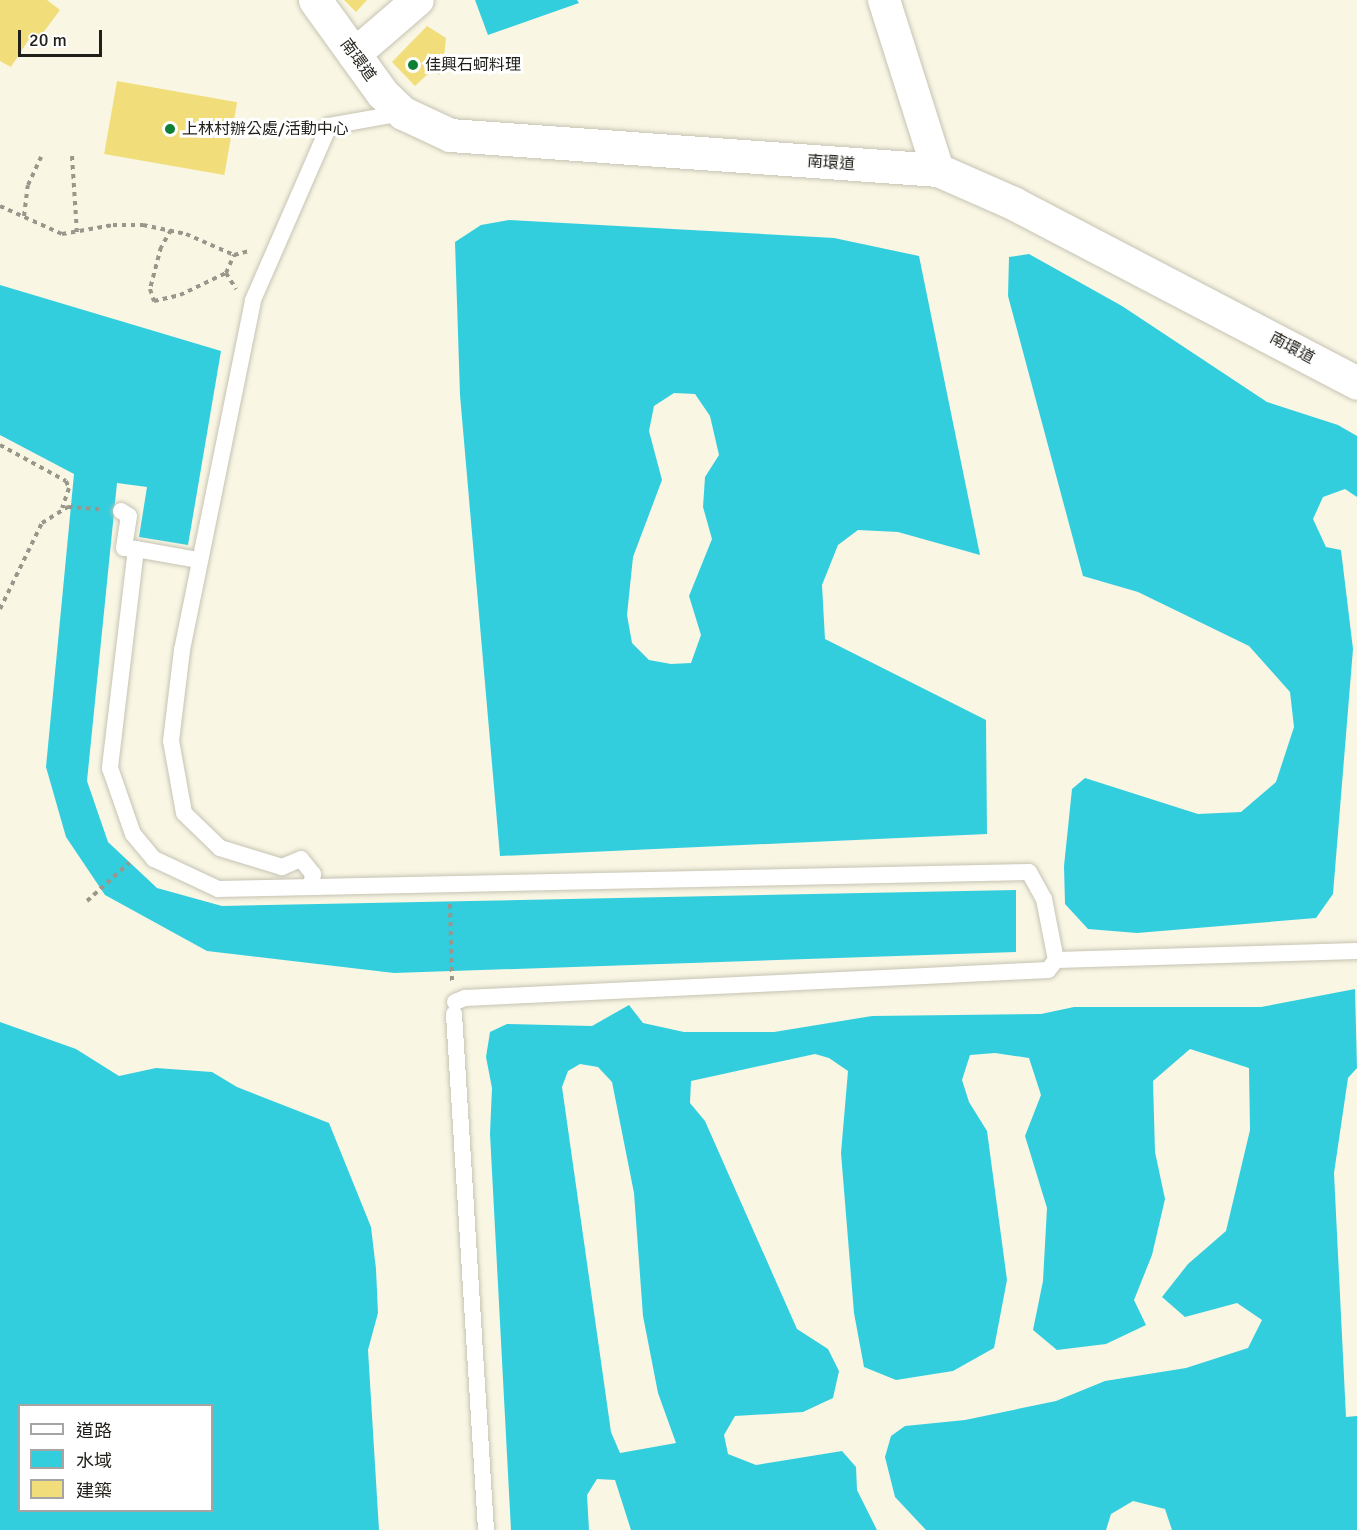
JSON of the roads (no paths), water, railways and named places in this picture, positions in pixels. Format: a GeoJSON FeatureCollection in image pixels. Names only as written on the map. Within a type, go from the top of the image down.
{"type":"FeatureCollection","features":[{"type":"Feature","properties":{"kind":"street","name":"南環道"},"geometry":{"type":"LineString","coordinates":[[315,0],[382,93],[403,113],[450,135],[476,139],[938,170],[1013,203],[1357,382]]}},
{"type":"Feature","properties":{"kind":"street"},"geometry":{"type":"LineString","coordinates":[[354,55],[418,0]]}},
{"type":"Feature","properties":{"kind":"street"},"geometry":{"type":"LineString","coordinates":[[884,0],[938,170]]}},
{"type":"Feature","properties":{"kind":"lane"},"geometry":{"type":"LineString","coordinates":[[310,887],[313,874],[301,859],[282,867],[219,848],[184,813],[171,741],[198,560],[253,300],[329,126],[403,113]]}},
{"type":"Feature","properties":{"kind":"lane"},"geometry":{"type":"LineString","coordinates":[[121,511],[129,516],[124,548],[198,560]]}},
{"type":"Feature","properties":{"kind":"lane"},"geometry":{"type":"LineString","coordinates":[[136,549],[110,768],[133,834],[143,850],[154,859],[218,889],[449,888],[1029,872],[1044,899],[1056,960]]}},
{"type":"Feature","properties":{"kind":"lane"},"geometry":{"type":"LineString","coordinates":[[486,1530],[454,1002],[465,998],[1048,969],[1056,960],[1357,951]]}},
{"type":"Feature","properties":{"kind":"water"},"geometry":{"type":"Polygon","coordinates":[[[475,0],[577,0],[579,3],[488,35],[475,0]]]}},
{"type":"Feature","properties":{"kind":"water"},"geometry":{"type":"Polygon","coordinates":[[[509,220],[834,238],[919,256],[980,555],[898,532],[858,530],[838,545],[822,585],[825,639],[986,720],[987,834],[500,856],[460,395],[455,242],[481,225],[509,220]],[[674,393],[654,406],[649,431],[662,480],[633,557],[627,615],[632,643],[649,660],[671,664],[691,663],[701,635],[689,596],[712,539],[703,507],[705,477],[719,455],[710,416],[695,394],[674,393]]]}},
{"type":"Feature","properties":{"kind":"water"},"geometry":{"type":"Polygon","coordinates":[[[1029,254],[1122,306],[1267,402],[1338,425],[1357,436],[1357,497],[1345,489],[1323,497],[1313,519],[1326,547],[1341,550],[1353,649],[1333,894],[1316,918],[1137,933],[1088,929],[1065,904],[1064,866],[1072,789],[1085,778],[1198,814],[1241,812],[1276,782],[1294,727],[1290,692],[1249,646],[1138,592],[1083,576],[1008,296],[1009,257],[1029,254]]]}},
{"type":"Feature","properties":{"kind":"water"},"geometry":{"type":"Polygon","coordinates":[[[0,285],[221,351],[188,545],[139,537],[147,487],[117,483],[87,781],[108,842],[157,888],[222,906],[1016,890],[1016,952],[394,973],[207,951],[105,895],[66,837],[46,767],[74,474],[0,435],[0,285]]]}},
{"type":"Feature","properties":{"kind":"water"},"geometry":{"type":"Polygon","coordinates":[[[1355,989],[1357,1068],[1348,1078],[1334,1173],[1346,1417],[1357,1416],[1357,1530],[1172,1530],[1165,1509],[1133,1501],[1111,1514],[1106,1530],[926,1530],[895,1497],[885,1457],[891,1436],[905,1426],[965,1420],[1056,1401],[1105,1381],[1186,1368],[1248,1348],[1262,1320],[1237,1303],[1185,1317],[1162,1297],[1188,1264],[1226,1231],[1250,1130],[1249,1068],[1190,1049],[1153,1081],[1155,1152],[1165,1199],[1152,1255],[1134,1300],[1146,1325],[1106,1344],[1057,1350],[1033,1330],[1043,1281],[1047,1208],[1025,1136],[1041,1095],[1029,1058],[995,1053],[970,1055],[962,1080],[969,1102],[987,1131],[1007,1280],[994,1348],[953,1371],[896,1380],[864,1367],[854,1313],[841,1153],[848,1071],[829,1058],[815,1054],[691,1081],[690,1103],[705,1121],[797,1329],[828,1349],[839,1371],[833,1398],[803,1412],[735,1416],[724,1435],[728,1454],[756,1465],[842,1451],[856,1467],[857,1490],[877,1530],[631,1530],[615,1480],[597,1479],[587,1495],[589,1530],[511,1530],[490,1134],[492,1088],[486,1057],[490,1032],[507,1024],[592,1026],[629,1005],[643,1023],[684,1032],[774,1032],[872,1016],[1041,1014],[1074,1007],[1261,1007],[1355,989]],[[580,1064],[568,1071],[562,1087],[611,1432],[620,1453],[676,1443],[658,1393],[643,1316],[634,1193],[612,1082],[598,1067],[580,1064]]]}},
{"type":"Feature","properties":{"kind":"water"},"geometry":{"type":"Polygon","coordinates":[[[0,1022],[76,1049],[119,1076],[156,1068],[212,1072],[237,1087],[329,1123],[371,1227],[378,1313],[368,1350],[379,1530],[0,1530],[0,1022]]]}},
{"type":"Feature","properties":{"kind":"place","name":"佳興石蚵料理"},"geometry":{"type":"Point","coordinates":[413,65]}},
{"type":"Feature","properties":{"kind":"place","name":"上林村辦公處/活動中心"},"geometry":{"type":"Point","coordinates":[170,129]}}]}
